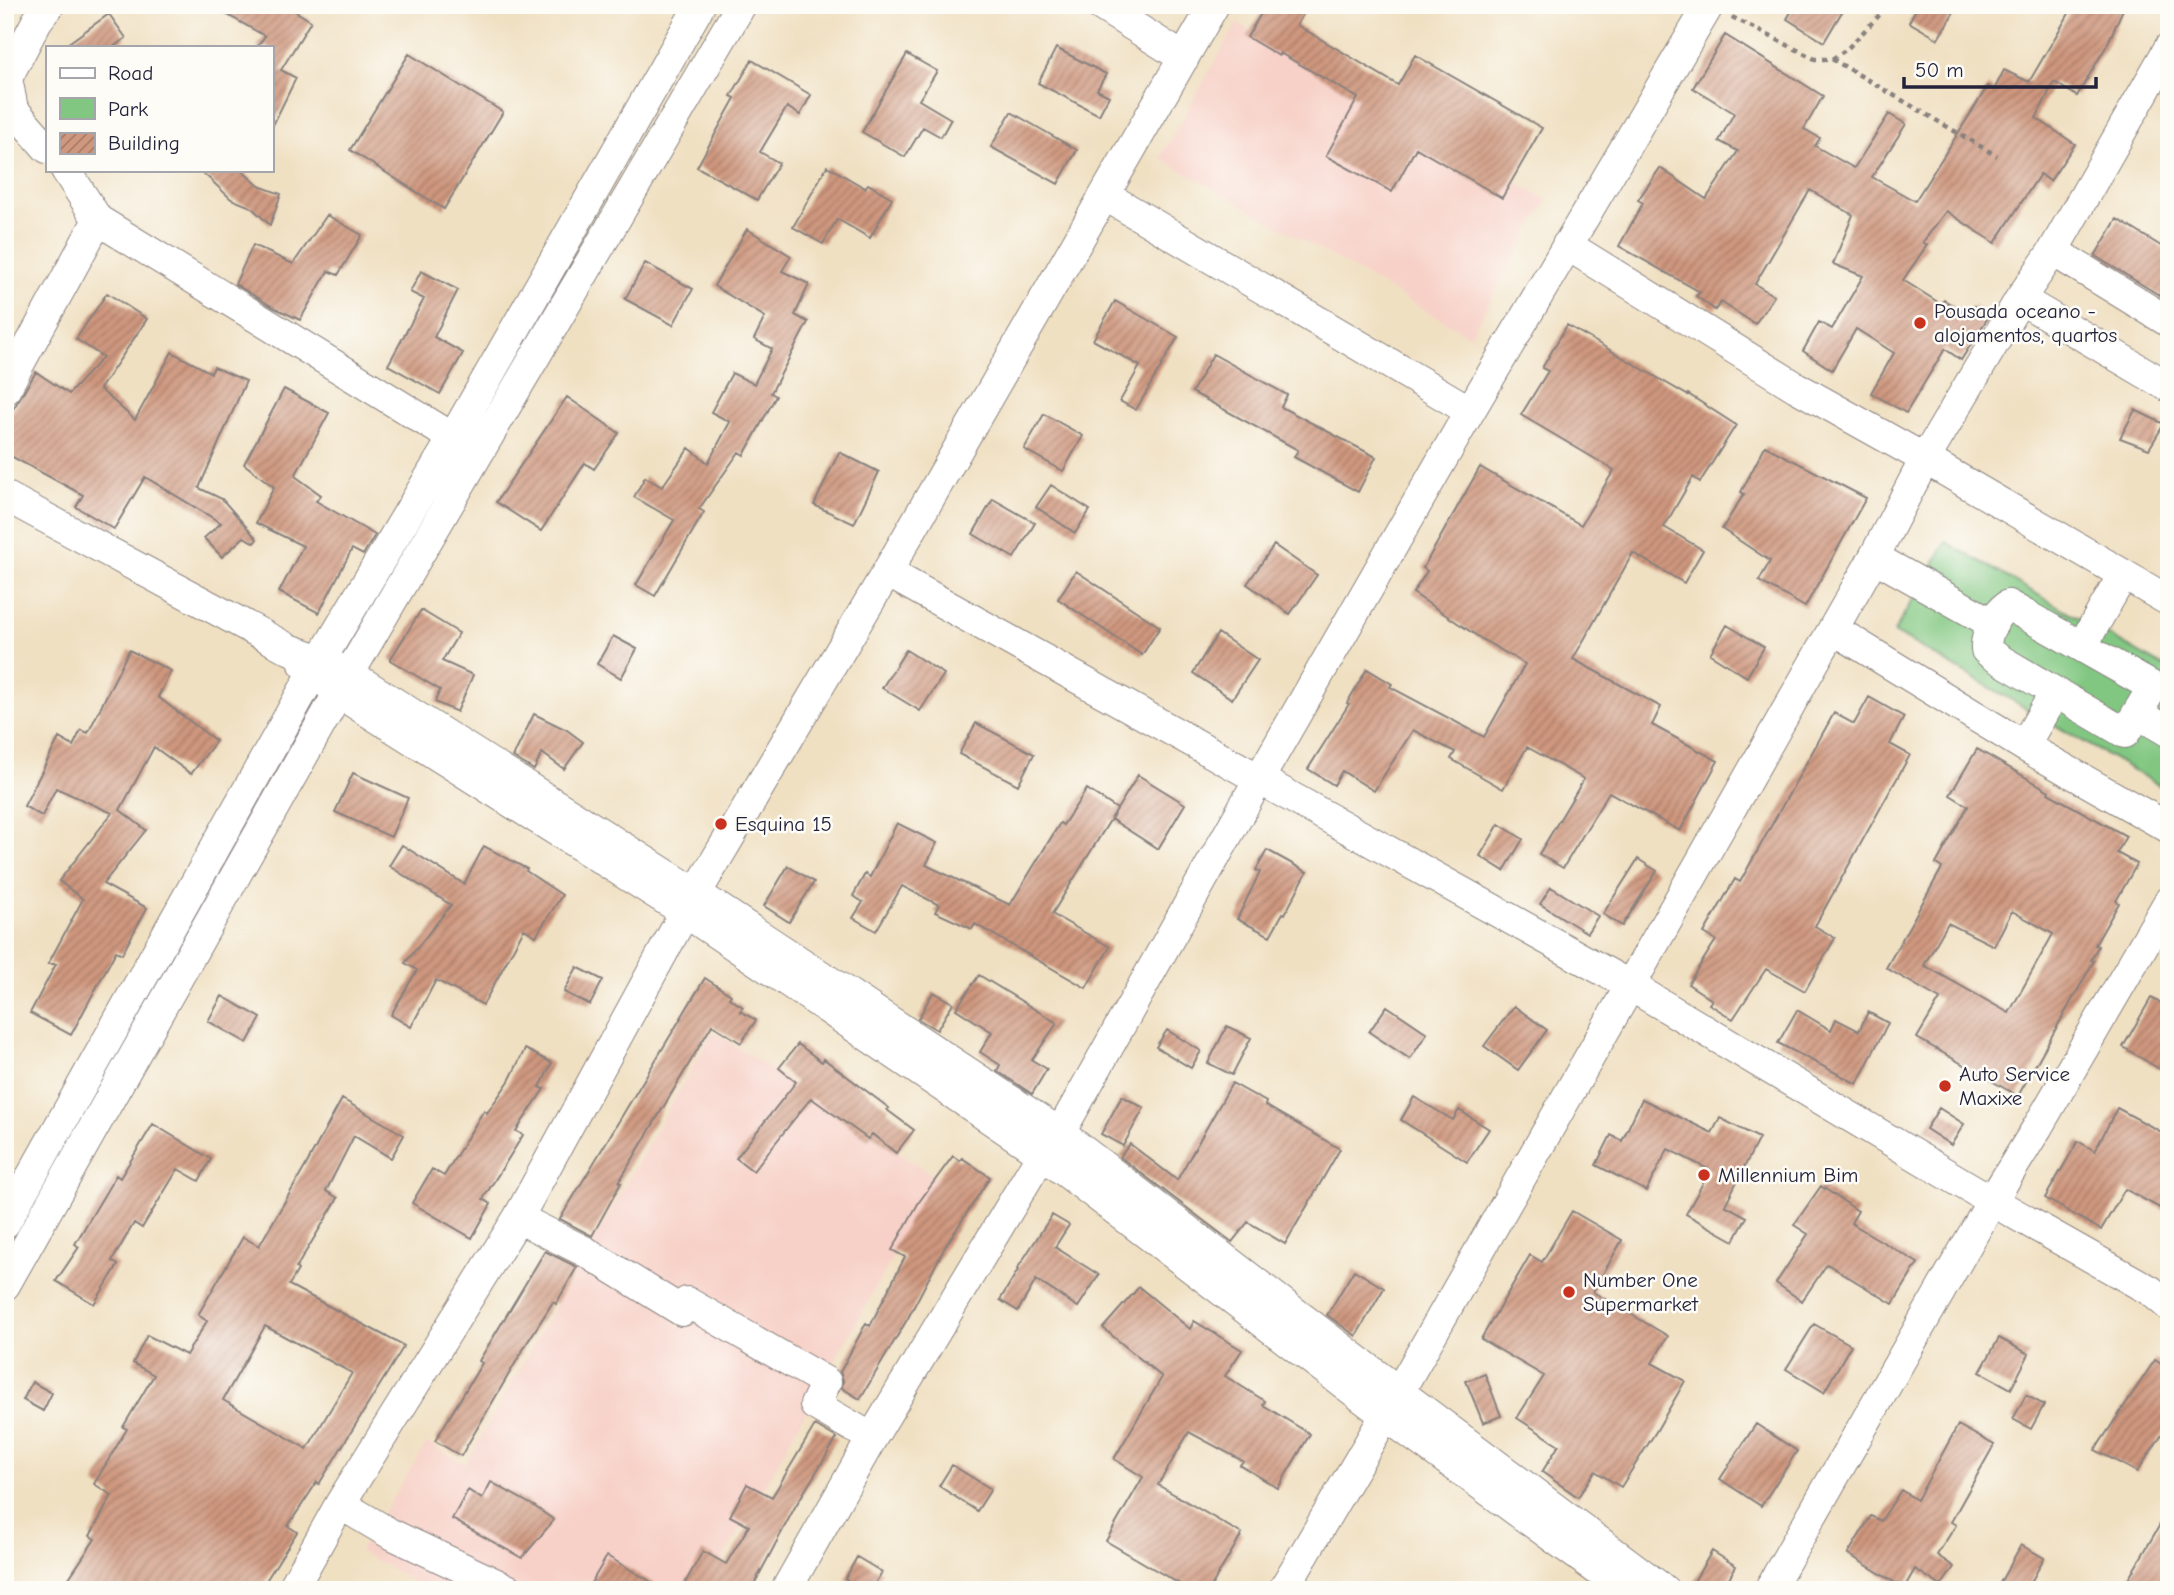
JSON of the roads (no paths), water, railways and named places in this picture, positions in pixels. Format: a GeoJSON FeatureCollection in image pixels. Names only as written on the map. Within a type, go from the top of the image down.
{"type":"FeatureCollection","features":[{"type":"Feature","properties":{"kind":"street"},"geometry":{"type":"LineString","coordinates":[[46,147],[13,109],[7,78],[48,5]]}},
{"type":"Feature","properties":{"kind":"street"},"geometry":{"type":"LineString","coordinates":[[5,1223],[317,667],[453,438],[700,5]]}},
{"type":"Feature","properties":{"kind":"street"},"geometry":{"type":"LineString","coordinates":[[5,1285],[345,684],[741,5]]}},
{"type":"Feature","properties":{"kind":"street"},"geometry":{"type":"LineString","coordinates":[[1100,5],[1184,58]]}},
{"type":"Feature","properties":{"kind":"street"},"geometry":{"type":"LineString","coordinates":[[292,1590],[340,1504],[518,1218],[691,903],[1106,196],[1214,5]]}},
{"type":"Feature","properties":{"kind":"street"},"geometry":{"type":"LineString","coordinates":[[786,1590],[872,1438],[1051,1144],[1567,245],[1715,8]]}},
{"type":"Feature","properties":{"kind":"street"},"geometry":{"type":"LineString","coordinates":[[1283,1590],[1392,1404],[1874,557],[1925,459],[2020,299],[2053,251],[2169,48]]}},
{"type":"Feature","properties":{"kind":"street"},"geometry":{"type":"LineString","coordinates":[[67,172],[98,220],[453,438]]}},
{"type":"Feature","properties":{"kind":"street"},"geometry":{"type":"LineString","coordinates":[[1106,196],[1470,411]]}},
{"type":"Feature","properties":{"kind":"street"},"geometry":{"type":"LineString","coordinates":[[5,390],[98,220]]}},
{"type":"Feature","properties":{"kind":"street"},"geometry":{"type":"LineString","coordinates":[[1567,245],[1796,387],[2169,601]]}},
{"type":"Feature","properties":{"kind":"street"},"geometry":{"type":"LineString","coordinates":[[2053,251],[2169,322]]}},
{"type":"Feature","properties":{"kind":"street"},"geometry":{"type":"LineString","coordinates":[[2020,299],[2169,387]]}},
{"type":"Feature","properties":{"kind":"street"},"geometry":{"type":"LineString","coordinates":[[5,496],[289,649],[691,903],[1051,1144],[1392,1404],[1625,1590]]}},
{"type":"Feature","properties":{"kind":"street"},"geometry":{"type":"LineString","coordinates":[[1874,557],[1993,624]]}},
{"type":"Feature","properties":{"kind":"street"},"geometry":{"type":"LineString","coordinates":[[887,572],[1629,985],[1992,1201],[2163,1298]]}},
{"type":"Feature","properties":{"kind":"street"},"geometry":{"type":"LineString","coordinates":[[2081,646],[2123,575]]}},
{"type":"Feature","properties":{"kind":"street"},"geometry":{"type":"LineString","coordinates":[[2012,606],[2152,687],[2125,733],[1992,655],[1986,650],[1987,636],[1993,624],[2003,608],[2012,606]]}},
{"type":"Feature","properties":{"kind":"street"},"geometry":{"type":"LineString","coordinates":[[1833,629],[2169,828]]}},
{"type":"Feature","properties":{"kind":"street"},"geometry":{"type":"LineString","coordinates":[[2026,743],[2055,692]]}},
{"type":"Feature","properties":{"kind":"street"},"geometry":{"type":"LineString","coordinates":[[2137,713],[2169,732]]}},
{"type":"Feature","properties":{"kind":"street"},"geometry":{"type":"LineString","coordinates":[[1769,1590],[1992,1201],[2169,901]]}},
{"type":"Feature","properties":{"kind":"street"},"geometry":{"type":"LineString","coordinates":[[518,1218],[586,1252],[682,1311],[687,1302],[826,1382],[815,1405],[872,1438]]}},
{"type":"Feature","properties":{"kind":"street"},"geometry":{"type":"LineString","coordinates":[[1392,1404],[1664,1590]]}},
{"type":"Feature","properties":{"kind":"street"},"geometry":{"type":"LineString","coordinates":[[340,1504],[389,1533],[509,1590]]}},
{"type":"Feature","properties":{"kind":"place","name":"Pousada oceano - alojamentos, quartos"},"geometry":{"type":"Point","coordinates":[1920,323]}},
{"type":"Feature","properties":{"kind":"place","name":"Esquina 15"},"geometry":{"type":"Point","coordinates":[721,824]}},
{"type":"Feature","properties":{"kind":"place","name":"Auto Service Maxixe"},"geometry":{"type":"Point","coordinates":[1945,1086]}},
{"type":"Feature","properties":{"kind":"place","name":"Millennium Bim"},"geometry":{"type":"Point","coordinates":[1704,1175]}},
{"type":"Feature","properties":{"kind":"place","name":"Number One Supermarket"},"geometry":{"type":"Point","coordinates":[1569,1292]}}]}
